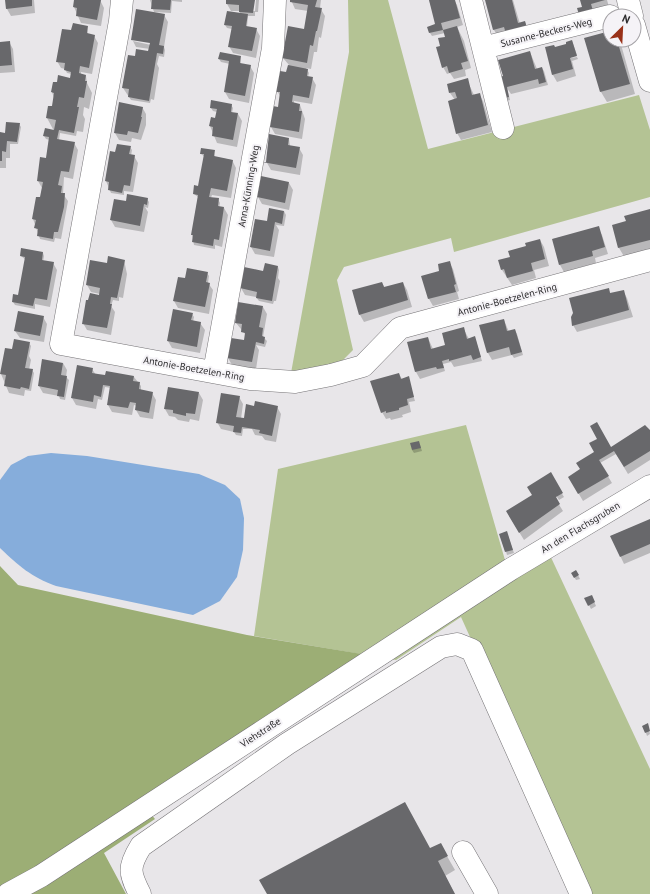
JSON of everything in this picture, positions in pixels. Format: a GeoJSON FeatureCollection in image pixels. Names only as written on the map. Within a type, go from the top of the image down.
{"type":"FeatureCollection","features":[{"type":"Feature","properties":{"kind":"street","name":"Antonie-Boetzelen-Ring"},"geometry":{"type":"LineString","coordinates":[[122,0],[120,20],[61,344],[250,379],[295,382],[332,375],[363,366],[400,328],[650,260]]}},
{"type":"Feature","properties":{"kind":"street","name":"Anna-Künning-Weg"},"geometry":{"type":"LineString","coordinates":[[214,372],[273,48],[276,0]]}},
{"type":"Feature","properties":{"kind":"street"},"geometry":{"type":"LineString","coordinates":[[471,0],[503,128]]}},
{"type":"Feature","properties":{"kind":"street","name":"Susanne-Beckers-Weg"},"geometry":{"type":"LineString","coordinates":[[483,48],[602,24]]}},
{"type":"Feature","properties":{"kind":"street"},"geometry":{"type":"LineString","coordinates":[[639,48],[650,81]]}},
{"type":"Feature","properties":{"kind":"street","name":"An den Flachsgruben"},"geometry":{"type":"LineString","coordinates":[[511,569],[650,486]]}},
{"type":"Feature","properties":{"kind":"street","name":"Viehstraße"},"geometry":{"type":"LineString","coordinates":[[8,894],[41,876],[511,569]]}},
{"type":"Feature","properties":{"kind":"street"},"geometry":{"type":"LineString","coordinates":[[140,894],[131,876],[132,860],[140,846],[294,740],[441,647],[457,644],[472,650],[580,894]]}},
{"type":"Feature","properties":{"kind":"street"},"geometry":{"type":"LineString","coordinates":[[463,852],[487,894]]}},
{"type":"Feature","properties":{"kind":"green space"},"geometry":{"type":"Polygon","coordinates":[[[348,0],[388,0],[428,149],[639,95],[650,130],[650,197],[454,252],[451,238],[344,267],[337,280],[353,350],[339,364],[291,373],[349,52],[348,0]]]}},
{"type":"Feature","properties":{"kind":"green space"},"geometry":{"type":"Polygon","coordinates":[[[466,425],[509,574],[548,551],[650,769],[650,894],[586,894],[461,617],[396,660],[254,636],[278,469],[466,425]]]}},
{"type":"Feature","properties":{"kind":"green space"},"geometry":{"type":"Polygon","coordinates":[[[0,566],[18,585],[247,635],[368,655],[143,805],[155,819],[104,853],[126,894],[0,894],[0,566]]]}},
{"type":"Feature","properties":{"kind":"water"},"geometry":{"type":"Polygon","coordinates":[[[51,453],[87,456],[199,474],[225,485],[240,499],[244,518],[243,550],[237,577],[220,601],[193,615],[56,586],[32,575],[13,560],[0,548],[0,480],[11,465],[28,456],[51,453]]]}},
{"type":"Feature","properties":{"kind":"building"},"geometry":{"type":"Polygon","coordinates":[[[5,0],[32,0],[32,6],[6,9],[5,0]]]}},
{"type":"Feature","properties":{"kind":"building"},"geometry":{"type":"Polygon","coordinates":[[[74,0],[101,0],[97,20],[76,16],[77,8],[73,7],[74,0]]]}},
{"type":"Feature","properties":{"kind":"building"},"geometry":{"type":"Polygon","coordinates":[[[152,0],[171,0],[170,10],[151,9],[152,0]]]}},
{"type":"Feature","properties":{"kind":"building"},"geometry":{"type":"Polygon","coordinates":[[[226,0],[255,0],[253,13],[239,12],[239,5],[226,4],[226,0]]]}},
{"type":"Feature","properties":{"kind":"building"},"geometry":{"type":"Polygon","coordinates":[[[290,0],[317,0],[315,7],[322,8],[313,46],[310,45],[307,63],[282,58],[288,26],[304,29],[308,5],[290,2],[290,0]]]}},
{"type":"Feature","properties":{"kind":"building"},"geometry":{"type":"Polygon","coordinates":[[[429,0],[455,0],[460,18],[441,23],[443,30],[429,33],[427,27],[435,24],[429,0]]]}},
{"type":"Feature","properties":{"kind":"building"},"geometry":{"type":"Polygon","coordinates":[[[485,0],[512,0],[518,23],[525,21],[527,28],[506,34],[504,27],[493,30],[485,0]]]}},
{"type":"Feature","properties":{"kind":"building"},"geometry":{"type":"Polygon","coordinates":[[[580,0],[605,0],[591,4],[593,11],[579,15],[577,8],[582,7],[580,0]]]}},
{"type":"Feature","properties":{"kind":"building"},"geometry":{"type":"Polygon","coordinates":[[[136,9],[165,14],[159,45],[164,46],[163,54],[157,53],[149,101],[128,97],[129,89],[122,88],[128,55],[135,56],[136,49],[148,51],[150,43],[131,40],[136,9]]]}},
{"type":"Feature","properties":{"kind":"building"},"geometry":{"type":"Polygon","coordinates":[[[227,11],[248,14],[246,26],[257,28],[252,51],[228,47],[232,26],[224,25],[227,11]]]}},
{"type":"Feature","properties":{"kind":"building"},"geometry":{"type":"Polygon","coordinates":[[[73,23],[88,26],[87,33],[95,35],[89,68],[80,66],[79,73],[86,75],[85,81],[87,81],[84,98],[79,97],[77,107],[79,107],[74,133],[59,130],[57,139],[75,142],[69,172],[61,171],[58,185],[62,186],[61,193],[65,193],[64,207],[58,232],[54,232],[53,239],[37,236],[38,229],[34,228],[36,220],[32,219],[36,197],[40,197],[43,182],[37,181],[40,157],[46,158],[49,137],[43,136],[45,128],[54,130],[56,120],[46,118],[48,106],[52,106],[54,93],[51,92],[53,82],[57,82],[58,75],[70,78],[71,72],[64,70],[65,63],[56,62],[62,29],[71,30],[73,23]]]}},
{"type":"Feature","properties":{"kind":"building"},"geometry":{"type":"Polygon","coordinates":[[[457,26],[468,61],[461,63],[463,69],[449,73],[447,66],[442,68],[436,47],[440,46],[438,38],[445,37],[443,30],[457,26]]]}},
{"type":"Feature","properties":{"kind":"building"},"geometry":{"type":"Polygon","coordinates":[[[602,33],[602,48],[619,48],[630,84],[600,92],[584,38],[602,33]]]}},
{"type":"Feature","properties":{"kind":"building"},"geometry":{"type":"Polygon","coordinates":[[[572,40],[577,56],[570,58],[573,69],[552,75],[545,47],[554,45],[555,47],[566,44],[566,42],[572,40]]]}},
{"type":"Feature","properties":{"kind":"building"},"geometry":{"type":"Polygon","coordinates":[[[10,41],[12,65],[0,66],[0,42],[10,41]]]}},
{"type":"Feature","properties":{"kind":"building"},"geometry":{"type":"Polygon","coordinates":[[[530,51],[535,69],[542,67],[546,82],[539,84],[538,79],[507,87],[509,97],[501,99],[496,78],[503,76],[498,60],[530,51]]]}},
{"type":"Feature","properties":{"kind":"building"},"geometry":{"type":"Polygon","coordinates":[[[220,52],[241,56],[240,63],[251,65],[245,96],[224,92],[229,61],[218,59],[220,52]]]}},
{"type":"Feature","properties":{"kind":"building"},"geometry":{"type":"Polygon","coordinates":[[[288,65],[308,69],[307,76],[313,77],[309,98],[293,95],[292,102],[300,104],[299,111],[302,111],[299,132],[270,127],[273,106],[278,107],[280,92],[276,92],[280,71],[286,72],[288,65]]]}},
{"type":"Feature","properties":{"kind":"building"},"geometry":{"type":"Polygon","coordinates":[[[468,78],[472,95],[480,93],[488,125],[456,134],[448,101],[457,98],[455,92],[449,93],[447,84],[468,78]]]}},
{"type":"Feature","properties":{"kind":"building"},"geometry":{"type":"Polygon","coordinates":[[[211,100],[232,104],[231,112],[238,113],[233,140],[212,136],[213,127],[209,126],[211,117],[215,118],[217,109],[210,108],[211,100]]]}},
{"type":"Feature","properties":{"kind":"building"},"geometry":{"type":"Polygon","coordinates":[[[119,102],[143,107],[138,133],[128,131],[127,135],[114,133],[119,102]]]}},
{"type":"Feature","properties":{"kind":"building"},"geometry":{"type":"Polygon","coordinates":[[[6,122],[20,123],[17,142],[7,141],[6,152],[2,151],[2,161],[0,161],[0,132],[5,133],[6,122]]]}},
{"type":"Feature","properties":{"kind":"building"},"geometry":{"type":"Polygon","coordinates":[[[269,134],[289,138],[288,145],[300,147],[296,168],[262,162],[266,162],[269,134]]]}},
{"type":"Feature","properties":{"kind":"building"},"geometry":{"type":"Polygon","coordinates":[[[117,144],[131,146],[129,154],[135,155],[130,186],[124,185],[122,193],[108,190],[109,182],[105,181],[110,151],[115,152],[117,144]]]}},
{"type":"Feature","properties":{"kind":"building"},"geometry":{"type":"Polygon","coordinates":[[[201,148],[215,150],[214,156],[233,160],[227,191],[211,188],[209,197],[219,198],[218,206],[224,207],[219,240],[214,239],[213,246],[192,242],[193,235],[191,235],[198,195],[193,194],[194,185],[198,186],[204,154],[200,154],[201,148]]]}},
{"type":"Feature","properties":{"kind":"building"},"geometry":{"type":"Polygon","coordinates":[[[261,176],[289,182],[285,203],[257,197],[261,176]]]}},
{"type":"Feature","properties":{"kind":"building"},"geometry":{"type":"Polygon","coordinates":[[[127,194],[148,198],[147,205],[144,204],[140,226],[110,220],[114,199],[126,201],[127,194]]]}},
{"type":"Feature","properties":{"kind":"building"},"geometry":{"type":"Polygon","coordinates":[[[269,208],[284,211],[282,224],[275,222],[270,251],[250,247],[255,219],[267,221],[269,208]]]}},
{"type":"Feature","properties":{"kind":"building"},"geometry":{"type":"Polygon","coordinates":[[[650,209],[650,240],[618,248],[612,225],[626,221],[624,216],[650,209]]]}},
{"type":"Feature","properties":{"kind":"building"},"geometry":{"type":"Polygon","coordinates":[[[599,226],[605,247],[592,251],[593,256],[559,265],[552,239],[599,226]]]}},
{"type":"Feature","properties":{"kind":"building"},"geometry":{"type":"Polygon","coordinates":[[[540,239],[545,259],[531,263],[533,271],[507,278],[504,269],[501,270],[498,260],[510,257],[508,251],[526,246],[525,243],[540,239]]]}},
{"type":"Feature","properties":{"kind":"building"},"geometry":{"type":"Polygon","coordinates":[[[21,248],[43,252],[42,260],[54,262],[47,300],[35,298],[33,306],[12,302],[13,294],[18,295],[25,257],[20,256],[21,248]]]}},
{"type":"Feature","properties":{"kind":"building"},"geometry":{"type":"Polygon","coordinates":[[[108,256],[125,260],[117,298],[111,297],[110,304],[112,304],[107,328],[82,324],[86,300],[88,300],[90,293],[99,295],[100,288],[86,285],[90,260],[107,263],[108,256]]]}},
{"type":"Feature","properties":{"kind":"building"},"geometry":{"type":"Polygon","coordinates":[[[450,261],[456,284],[454,285],[456,292],[428,299],[421,276],[439,271],[438,264],[450,261]]]}},
{"type":"Feature","properties":{"kind":"building"},"geometry":{"type":"Polygon","coordinates":[[[265,263],[278,266],[272,301],[256,298],[257,292],[240,288],[244,267],[263,271],[265,263]]]}},
{"type":"Feature","properties":{"kind":"building"},"geometry":{"type":"Polygon","coordinates":[[[187,268],[208,272],[206,282],[210,283],[205,307],[173,301],[178,277],[185,278],[187,268]]]}},
{"type":"Feature","properties":{"kind":"building"},"geometry":{"type":"Polygon","coordinates":[[[382,282],[384,287],[403,282],[408,300],[359,315],[352,290],[382,282]]]}},
{"type":"Feature","properties":{"kind":"building"},"geometry":{"type":"Polygon","coordinates":[[[609,288],[610,293],[624,290],[629,310],[572,326],[571,317],[573,313],[569,298],[609,288]]]}},
{"type":"Feature","properties":{"kind":"building"},"geometry":{"type":"Polygon","coordinates":[[[238,302],[263,306],[259,327],[263,328],[262,336],[265,337],[264,344],[256,342],[252,362],[227,358],[231,338],[244,340],[245,333],[241,332],[242,324],[235,323],[238,302]]]}},
{"type":"Feature","properties":{"kind":"building"},"geometry":{"type":"Polygon","coordinates":[[[173,309],[193,313],[191,320],[201,322],[197,347],[167,341],[173,309]]]}},
{"type":"Feature","properties":{"kind":"building"},"geometry":{"type":"Polygon","coordinates":[[[18,311],[44,316],[40,336],[14,331],[18,311]]]}},
{"type":"Feature","properties":{"kind":"building"},"geometry":{"type":"Polygon","coordinates":[[[504,319],[507,331],[515,329],[522,352],[511,355],[509,347],[487,353],[479,325],[504,319]]]}},
{"type":"Feature","properties":{"kind":"building"},"geometry":{"type":"Polygon","coordinates":[[[464,327],[467,339],[475,336],[481,357],[473,360],[471,355],[449,361],[449,359],[442,361],[444,368],[437,369],[436,367],[415,372],[407,342],[428,337],[431,349],[445,345],[442,333],[464,327]]]}},
{"type":"Feature","properties":{"kind":"building"},"geometry":{"type":"Polygon","coordinates":[[[14,339],[30,342],[25,368],[33,369],[29,389],[4,386],[6,375],[0,374],[5,348],[12,349],[14,339]]]}},
{"type":"Feature","properties":{"kind":"building"},"geometry":{"type":"Polygon","coordinates":[[[42,359],[63,363],[61,375],[67,376],[64,397],[57,396],[58,390],[38,386],[42,359]]]}},
{"type":"Feature","properties":{"kind":"building"},"geometry":{"type":"Polygon","coordinates":[[[77,365],[93,368],[92,373],[105,375],[106,371],[134,376],[133,381],[140,382],[139,389],[153,392],[149,413],[135,410],[136,403],[130,402],[128,408],[107,405],[110,386],[103,385],[101,397],[94,395],[93,402],[71,398],[77,365]]]}},
{"type":"Feature","properties":{"kind":"building"},"geometry":{"type":"Polygon","coordinates":[[[399,373],[401,379],[409,376],[414,397],[407,399],[408,405],[399,408],[399,410],[381,413],[370,381],[399,373]]]}},
{"type":"Feature","properties":{"kind":"building"},"geometry":{"type":"Polygon","coordinates":[[[168,387],[199,392],[195,414],[186,413],[186,416],[173,413],[173,410],[164,409],[168,387]]]}},
{"type":"Feature","properties":{"kind":"building"},"geometry":{"type":"Polygon","coordinates":[[[221,393],[240,396],[236,417],[244,418],[246,404],[254,406],[255,401],[278,406],[272,436],[259,433],[260,430],[242,427],[241,433],[233,432],[234,426],[216,423],[221,393]]]}},
{"type":"Feature","properties":{"kind":"building"},"geometry":{"type":"Polygon","coordinates":[[[597,422],[611,447],[645,425],[650,430],[650,451],[624,467],[614,451],[599,460],[609,476],[578,494],[568,477],[580,469],[576,463],[594,452],[589,443],[597,439],[590,426],[597,422]]]}},
{"type":"Feature","properties":{"kind":"building"},"geometry":{"type":"Polygon","coordinates":[[[419,441],[421,448],[412,450],[410,443],[419,441]]]}},
{"type":"Feature","properties":{"kind":"building"},"geometry":{"type":"Polygon","coordinates":[[[551,472],[563,493],[556,497],[560,504],[519,533],[506,511],[532,495],[527,487],[551,472]]]}},
{"type":"Feature","properties":{"kind":"building"},"geometry":{"type":"Polygon","coordinates":[[[650,519],[650,544],[620,557],[610,536],[650,519]]]}},
{"type":"Feature","properties":{"kind":"building"},"geometry":{"type":"Polygon","coordinates":[[[507,531],[513,550],[505,552],[499,534],[507,531]]]}},
{"type":"Feature","properties":{"kind":"building"},"geometry":{"type":"Polygon","coordinates":[[[576,570],[579,575],[574,578],[571,573],[576,570]]]}},
{"type":"Feature","properties":{"kind":"building"},"geometry":{"type":"Polygon","coordinates":[[[592,595],[595,602],[588,606],[584,598],[592,595]]]}},
{"type":"Feature","properties":{"kind":"building"},"geometry":{"type":"Polygon","coordinates":[[[648,723],[650,731],[645,733],[642,726],[648,723]]]}},
{"type":"Feature","properties":{"kind":"building"},"geometry":{"type":"Polygon","coordinates":[[[405,802],[430,848],[441,843],[448,856],[438,861],[455,894],[267,894],[259,880],[405,802]]]}}]}
